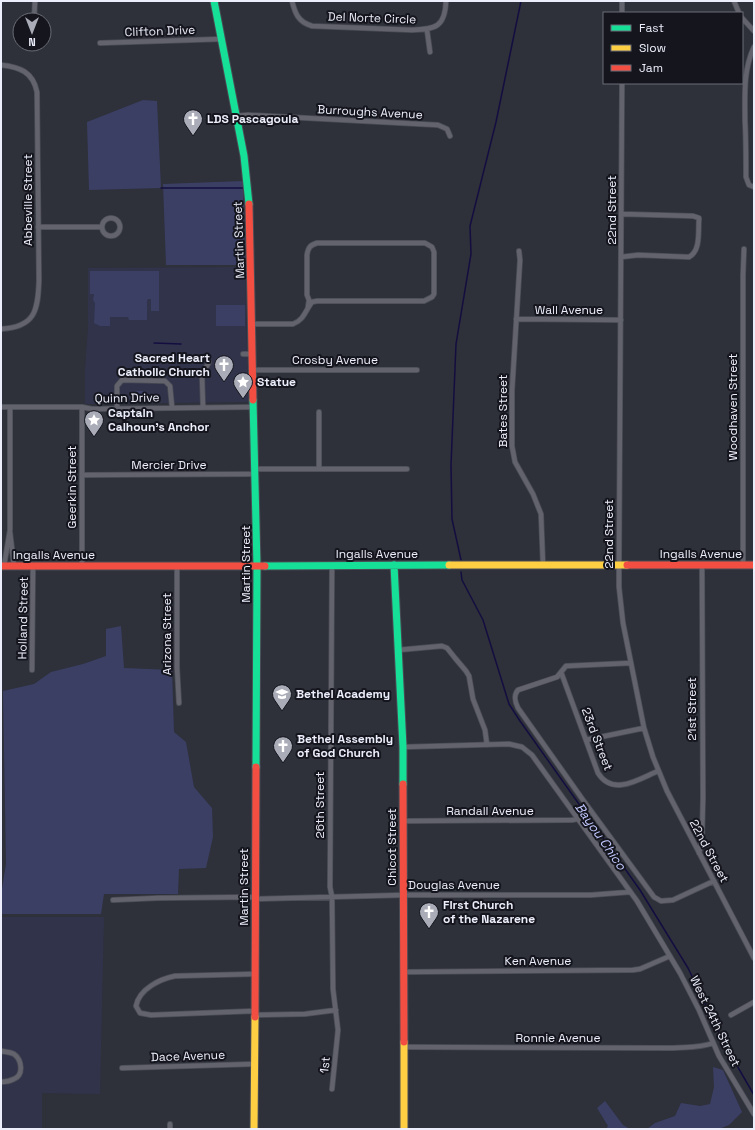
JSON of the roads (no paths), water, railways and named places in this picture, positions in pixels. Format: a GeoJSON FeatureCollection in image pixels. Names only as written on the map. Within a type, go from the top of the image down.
{"type":"FeatureCollection","features":[{"type":"Feature","properties":{"kind":"main road","name":"Martin Street"},"geometry":{"type":"LineString","coordinates":[[214,1],[244,156],[249,203],[257,566],[254,1129]]}},
{"type":"Feature","properties":{"kind":"main road","name":"Ingalls Avenue"},"geometry":{"type":"LineString","coordinates":[[3,566],[754,564]]}},
{"type":"Feature","properties":{"kind":"main road","name":"Chicot Street"},"geometry":{"type":"LineString","coordinates":[[394,565],[403,747],[404,1129]]}},
{"type":"Feature","properties":{"kind":"street"},"geometry":{"type":"LineString","coordinates":[[34,1],[34,12]]}},
{"type":"Feature","properties":{"kind":"street","name":"Del Norte Circle"},"geometry":{"type":"LineString","coordinates":[[292,1],[299,19],[312,26],[426,30],[433,28],[442,21],[445,14],[446,1]]}},
{"type":"Feature","properties":{"kind":"street"},"geometry":{"type":"LineString","coordinates":[[622,1],[622,12]]}},
{"type":"Feature","properties":{"kind":"street"},"geometry":{"type":"LineString","coordinates":[[734,1],[739,12]]}},
{"type":"Feature","properties":{"kind":"street"},"geometry":{"type":"LineString","coordinates":[[743,19],[754,31]]}},
{"type":"Feature","properties":{"kind":"street"},"geometry":{"type":"LineString","coordinates":[[426,30],[430,52]]}},
{"type":"Feature","properties":{"kind":"street","name":"Clifton Drive"},"geometry":{"type":"LineString","coordinates":[[100,44],[222,39]]}},
{"type":"Feature","properties":{"kind":"street"},"geometry":{"type":"LineString","coordinates":[[752,186],[746,177],[745,81],[754,47]]}},
{"type":"Feature","properties":{"kind":"street","name":"Abbeville Street"},"geometry":{"type":"LineString","coordinates":[[1,66],[20,69],[30,76],[36,85],[38,104],[39,285],[37,306],[27,322],[15,328],[1,329]]}},
{"type":"Feature","properties":{"kind":"street","name":"22nd Street"},"geometry":{"type":"LineString","coordinates":[[622,84],[619,565],[621,610],[644,728],[658,771],[754,958]]}},
{"type":"Feature","properties":{"kind":"street","name":"Burroughs Avenue"},"geometry":{"type":"LineString","coordinates":[[236,116],[248,115],[438,125],[447,129],[450,136]]}},
{"type":"Feature","properties":{"kind":"street"},"geometry":{"type":"LineString","coordinates":[[621,257],[638,255],[677,258],[689,257],[696,249],[699,219],[692,216],[622,214]]}},
{"type":"Feature","properties":{"kind":"street"},"geometry":{"type":"LineString","coordinates":[[38,227],[102,227]]}},
{"type":"Feature","properties":{"kind":"street"},"geometry":{"type":"LineString","coordinates":[[252,324],[293,324],[303,318],[310,301],[307,295],[307,255],[309,246],[313,244],[425,243],[432,247],[434,252],[434,294],[428,300],[310,301]]}},
{"type":"Feature","properties":{"kind":"street","name":"Woodhaven Street"},"geometry":{"type":"LineString","coordinates":[[743,564],[742,275],[744,249]]}},
{"type":"Feature","properties":{"kind":"street","name":"Bates Street"},"geometry":{"type":"LineString","coordinates":[[519,251],[520,260],[512,391],[512,446],[515,462],[534,494],[540,510],[542,520],[543,565]]}},
{"type":"Feature","properties":{"kind":"street","name":"Wall Avenue"},"geometry":{"type":"LineString","coordinates":[[516,319],[621,320]]}},
{"type":"Feature","properties":{"kind":"street"},"geometry":{"type":"LineString","coordinates":[[243,354],[252,354]]}},
{"type":"Feature","properties":{"kind":"street"},"geometry":{"type":"LineString","coordinates":[[203,407],[202,375],[209,362]]}},
{"type":"Feature","properties":{"kind":"street","name":"Crosby Avenue"},"geometry":{"type":"LineString","coordinates":[[253,370],[417,370]]}},
{"type":"Feature","properties":{"kind":"street"},"geometry":{"type":"LineString","coordinates":[[118,408],[117,386],[122,380],[165,381],[170,386],[172,408]]}},
{"type":"Feature","properties":{"kind":"street"},"geometry":{"type":"LineString","coordinates":[[10,407],[10,530],[14,566]]}},
{"type":"Feature","properties":{"kind":"street","name":"Quinn Drive"},"geometry":{"type":"LineString","coordinates":[[1,408],[92,409],[254,407]]}},
{"type":"Feature","properties":{"kind":"street","name":"Geerkin Street"},"geometry":{"type":"LineString","coordinates":[[82,408],[82,566]]}},
{"type":"Feature","properties":{"kind":"street"},"geometry":{"type":"LineString","coordinates":[[319,412],[319,469]]}},
{"type":"Feature","properties":{"kind":"street","name":"Mercier Drive"},"geometry":{"type":"LineString","coordinates":[[82,475],[255,472],[319,469],[407,469]]}},
{"type":"Feature","properties":{"kind":"street"},"geometry":{"type":"LineString","coordinates":[[3,566],[10,530]]}},
{"type":"Feature","properties":{"kind":"street","name":"21st Street"},"geometry":{"type":"LineString","coordinates":[[699,853],[702,839],[702,564]]}},
{"type":"Feature","properties":{"kind":"street","name":"26th Street"},"geometry":{"type":"LineString","coordinates":[[332,565],[329,836],[330,887],[332,897],[333,989],[338,1030],[337,1044]]}},
{"type":"Feature","properties":{"kind":"street","name":"Holland Street"},"geometry":{"type":"LineString","coordinates":[[32,670],[33,566]]}},
{"type":"Feature","properties":{"kind":"street","name":"Arizona Street"},"geometry":{"type":"LineString","coordinates":[[177,566],[177,667],[179,703]]}},
{"type":"Feature","properties":{"kind":"street"},"geometry":{"type":"LineString","coordinates":[[398,650],[442,646],[448,648],[469,676],[473,699],[482,719],[487,745]]}},
{"type":"Feature","properties":{"kind":"street"},"geometry":{"type":"LineString","coordinates":[[631,664],[573,664],[564,667],[557,677],[518,690],[515,695],[518,708],[599,824],[654,897],[661,901],[673,900],[714,881]]}},
{"type":"Feature","properties":{"kind":"street","name":"23rd Street"},"geometry":{"type":"LineString","coordinates":[[561,672],[598,773],[605,781],[620,786],[658,771]]}},
{"type":"Feature","properties":{"kind":"street"},"geometry":{"type":"LineString","coordinates":[[586,740],[644,728]]}},
{"type":"Feature","properties":{"kind":"street","name":"West 24th Street"},"geometry":{"type":"LineString","coordinates":[[403,747],[517,744],[528,750],[630,892],[651,925],[670,956],[699,1010],[712,1043],[754,1114]]}},
{"type":"Feature","properties":{"kind":"street","name":"Randall Avenue"},"geometry":{"type":"LineString","coordinates":[[404,821],[509,821],[577,819]]}},
{"type":"Feature","properties":{"kind":"street","name":"Douglas Avenue"},"geometry":{"type":"LineString","coordinates":[[113,900],[158,898],[404,895],[552,895],[630,892]]}},
{"type":"Feature","properties":{"kind":"street","name":"Ken Avenue"},"geometry":{"type":"LineString","coordinates":[[404,972],[633,970],[670,956]]}},
{"type":"Feature","properties":{"kind":"street"},"geometry":{"type":"LineString","coordinates":[[254,974],[175,976],[165,978],[157,981],[141,995],[136,1006],[140,1013],[151,1015],[254,1013],[293,1014],[336,1010]]}},
{"type":"Feature","properties":{"kind":"street"},"geometry":{"type":"LineString","coordinates":[[731,1015],[754,1002]]}},
{"type":"Feature","properties":{"kind":"street","name":"Ronnie Avenue"},"geometry":{"type":"LineString","coordinates":[[404,1047],[673,1048],[693,1047],[712,1043]]}},
{"type":"Feature","properties":{"kind":"street","name":"1st"},"geometry":{"type":"LineString","coordinates":[[332,1089],[337,1044]]}},
{"type":"Feature","properties":{"kind":"street"},"geometry":{"type":"LineString","coordinates":[[1,1051],[9,1052],[15,1055],[20,1064],[21,1070],[15,1079],[1,1082]]}},
{"type":"Feature","properties":{"kind":"street","name":"Dace Avenue"},"geometry":{"type":"LineString","coordinates":[[122,1068],[254,1064]]}},
{"type":"Feature","properties":{"kind":"waterway"},"geometry":{"type":"LineString","coordinates":[[461,560],[452,519],[451,465],[456,344],[471,254],[470,226],[496,122],[521,1]]}},
{"type":"Feature","properties":{"kind":"waterway"},"geometry":{"type":"LineString","coordinates":[[161,188],[243,188]]}},
{"type":"Feature","properties":{"kind":"waterway"},"geometry":{"type":"LineString","coordinates":[[154,343],[181,344]]}},
{"type":"Feature","properties":{"kind":"waterway","name":"Bayou Chico"},"geometry":{"type":"LineString","coordinates":[[461,572],[462,580],[483,620],[509,704],[640,890],[688,968],[725,1045],[754,1095]]}},
{"type":"Feature","properties":{"kind":"place","name":"LDS Pascagoula"},"geometry":{"type":"Point","coordinates":[193,136]}},
{"type":"Feature","properties":{"kind":"place","name":"Sacred Heart Catholic Church"},"geometry":{"type":"Point","coordinates":[224,382]}},
{"type":"Feature","properties":{"kind":"place","name":"Statue"},"geometry":{"type":"Point","coordinates":[243,399]}},
{"type":"Feature","properties":{"kind":"place","name":"Captain Calhoun's Anchor"},"geometry":{"type":"Point","coordinates":[94,437]}},
{"type":"Feature","properties":{"kind":"place","name":"Bethel Academy"},"geometry":{"type":"Point","coordinates":[282,711]}},
{"type":"Feature","properties":{"kind":"place","name":"Bethel Assembly of God Church"},"geometry":{"type":"Point","coordinates":[283,763]}},
{"type":"Feature","properties":{"kind":"place","name":"First Church of the Nazarene"},"geometry":{"type":"Point","coordinates":[429,929]}}]}
